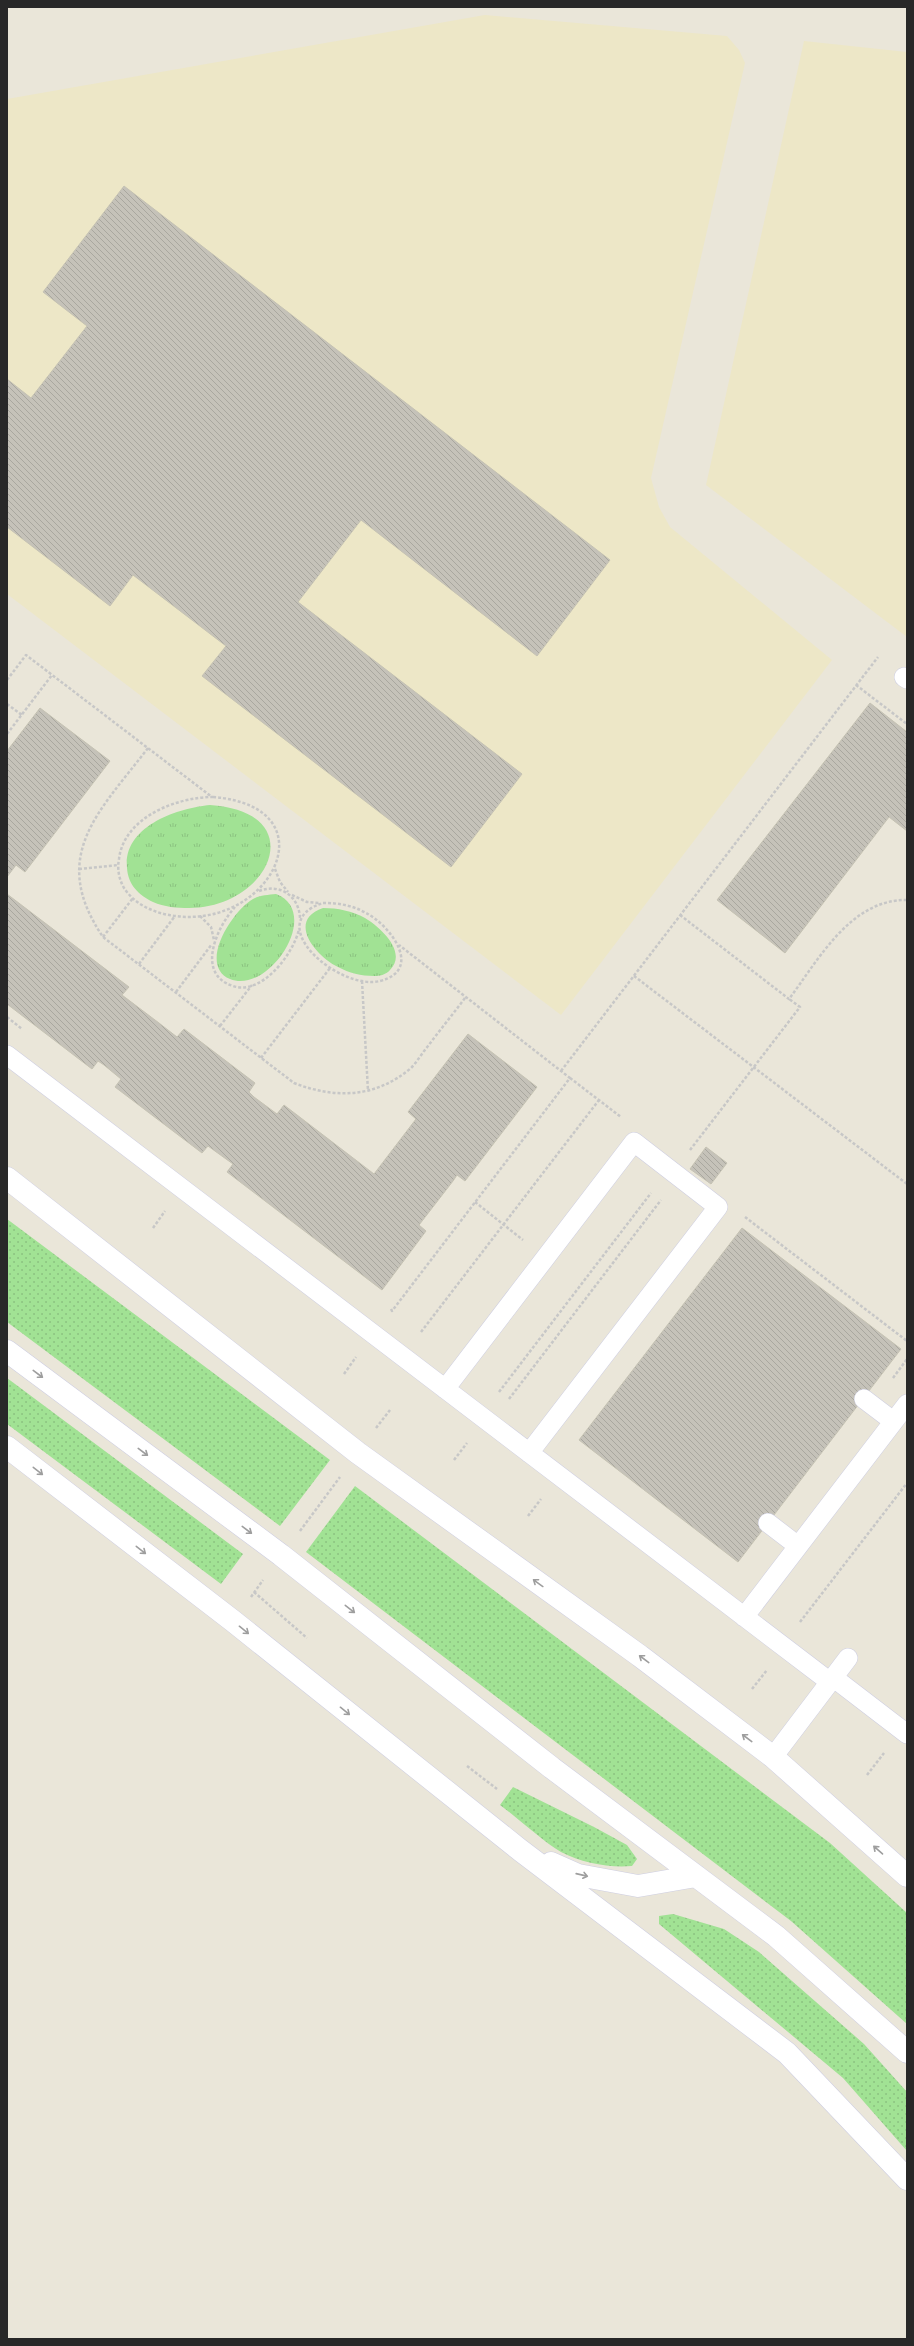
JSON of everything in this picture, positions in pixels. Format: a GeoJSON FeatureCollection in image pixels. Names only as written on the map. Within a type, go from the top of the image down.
{"type":"FeatureCollection","features":[{"type":"Feature","properties":{"kind":"street"},"geometry":{"type":"LineString","coordinates":[[7,1178],[358,1453],[640,1656],[773,1757],[907,1876]]}},
{"type":"Feature","properties":{"kind":"street"},"geometry":{"type":"LineString","coordinates":[[7,1351],[281,1555],[552,1768],[776,1936],[907,2052]]}},
{"type":"Feature","properties":{"kind":"street"},"geometry":{"type":"LineString","coordinates":[[7,1447],[233,1621],[520,1850],[788,2053],[907,2179]]}},
{"type":"Feature","properties":{"kind":"street"},"geometry":{"type":"LineString","coordinates":[[520,1850],[578,1875],[638,1886],[696,1876]]}},
{"type":"Feature","properties":{"kind":"lane"},"geometry":{"type":"LineString","coordinates":[[7,1055],[744,1617],[907,1734]]}},
{"type":"Feature","properties":{"kind":"lane"},"geometry":{"type":"LineString","coordinates":[[445,1389],[634,1142],[718,1207],[530,1453]]}},
{"type":"Feature","properties":{"kind":"lane"},"geometry":{"type":"LineString","coordinates":[[864,1399],[893,1421]]}},
{"type":"Feature","properties":{"kind":"lane"},"geometry":{"type":"LineString","coordinates":[[744,1617],[907,1404]]}},
{"type":"Feature","properties":{"kind":"lane"},"geometry":{"type":"LineString","coordinates":[[768,1523],[798,1546]]}},
{"type":"Feature","properties":{"kind":"lane"},"geometry":{"type":"LineString","coordinates":[[773,1757],[848,1658]]}},
{"type":"Feature","properties":{"kind":"path"},"geometry":{"type":"LineString","coordinates":[[7,680],[26,655],[213,797]]}},
{"type":"Feature","properties":{"kind":"path"},"geometry":{"type":"LineString","coordinates":[[561,1071],[878,657]]}},
{"type":"Feature","properties":{"kind":"path"},"geometry":{"type":"LineString","coordinates":[[7,734],[52,675]]}},
{"type":"Feature","properties":{"kind":"path"},"geometry":{"type":"LineString","coordinates":[[856,685],[907,724]]}},
{"type":"Feature","properties":{"kind":"path"},"geometry":{"type":"LineString","coordinates":[[7,704],[22,715]]}},
{"type":"Feature","properties":{"kind":"path"},"geometry":{"type":"LineString","coordinates":[[148,748],[92,820],[84,839],[79,868],[83,900],[91,919],[103,937],[294,1083],[313,1090],[333,1094],[353,1095],[368,1091],[394,1080],[412,1067],[465,998]]}},
{"type":"Feature","properties":{"kind":"path"},"geometry":{"type":"LineString","coordinates":[[213,797],[245,803],[254,808],[270,821],[276,830],[280,849],[275,868],[264,886],[237,905],[224,911],[199,916],[176,916],[153,911],[133,898],[122,884],[118,865],[122,846],[134,828],[152,814],[174,804],[213,797]]}},
{"type":"Feature","properties":{"kind":"path"},"geometry":{"type":"LineString","coordinates":[[79,868],[118,865]]}},
{"type":"Feature","properties":{"kind":"path"},"geometry":{"type":"LineString","coordinates":[[275,868],[280,882],[296,903],[300,916],[302,939],[310,951],[330,968],[350,978],[362,981],[379,981],[391,978],[400,969],[402,958],[399,945]]}},
{"type":"Feature","properties":{"kind":"path"},"geometry":{"type":"LineString","coordinates":[[256,892],[264,889],[277,889],[307,902],[337,903],[367,913],[381,922],[399,945],[466,997],[465,998],[570,1078],[392,1310],[386,1306]]}},
{"type":"Feature","properties":{"kind":"path"},"geometry":{"type":"LineString","coordinates":[[103,937],[133,898]]}},
{"type":"Feature","properties":{"kind":"path"},"geometry":{"type":"LineString","coordinates":[[790,999],[846,925],[869,909],[882,904],[907,900]]}},
{"type":"Feature","properties":{"kind":"path"},"geometry":{"type":"LineString","coordinates":[[199,916],[211,927],[214,942],[212,960],[215,972],[223,982],[234,987],[253,984],[274,972],[285,960],[294,945],[302,915],[311,907],[322,903]]}},
{"type":"Feature","properties":{"kind":"path"},"geometry":{"type":"LineString","coordinates":[[176,992],[214,942],[227,916],[237,905]]}},
{"type":"Feature","properties":{"kind":"path"},"geometry":{"type":"LineString","coordinates":[[680,915],[800,1007],[685,1157]]}},
{"type":"Feature","properties":{"kind":"path"},"geometry":{"type":"LineString","coordinates":[[139,964],[176,916]]}},
{"type":"Feature","properties":{"kind":"path"},"geometry":{"type":"LineString","coordinates":[[261,1058],[330,968]]}},
{"type":"Feature","properties":{"kind":"path"},"geometry":{"type":"LineString","coordinates":[[634,976],[907,1184]]}},
{"type":"Feature","properties":{"kind":"path"},"geometry":{"type":"LineString","coordinates":[[362,981],[368,1091]]}},
{"type":"Feature","properties":{"kind":"path"},"geometry":{"type":"LineString","coordinates":[[220,1026],[253,984]]}},
{"type":"Feature","properties":{"kind":"path"},"geometry":{"type":"LineString","coordinates":[[7,1017],[29,1033]]}},
{"type":"Feature","properties":{"kind":"path"},"geometry":{"type":"LineString","coordinates":[[421,1332],[599,1100]]}},
{"type":"Feature","properties":{"kind":"path"},"geometry":{"type":"LineString","coordinates":[[499,1392],[674,1173]]}},
{"type":"Feature","properties":{"kind":"path"},"geometry":{"type":"LineString","coordinates":[[509,1399],[674,1173]]}},
{"type":"Feature","properties":{"kind":"path"},"geometry":{"type":"LineString","coordinates":[[475,1202],[546,1257]]}},
{"type":"Feature","properties":{"kind":"path"},"geometry":{"type":"LineString","coordinates":[[740,1213],[907,1341]]}},
{"type":"Feature","properties":{"kind":"path"},"geometry":{"type":"LineString","coordinates":[[800,1622],[907,1483]]}},
{"type":"Feature","properties":{"kind":"shaded area"},"geometry":{"type":"Polygon","coordinates":[[[485,15],[727,36],[739,50],[745,63],[651,478],[659,507],[670,527],[832,660],[561,1015],[7,594],[7,99],[485,15]]]}},
{"type":"Feature","properties":{"kind":"shaded area"},"geometry":{"type":"Polygon","coordinates":[[[804,41],[907,52],[907,637],[706,485],[804,41]]]}},
{"type":"Feature","properties":{"kind":"green space"},"geometry":{"type":"Polygon","coordinates":[[[210,805],[242,811],[262,824],[270,841],[268,859],[258,877],[241,893],[217,904],[189,908],[157,904],[139,893],[130,880],[127,868],[128,853],[134,841],[143,830],[169,815],[183,810],[210,805]]]}},
{"type":"Feature","properties":{"kind":"green space"},"geometry":{"type":"Polygon","coordinates":[[[276,894],[289,903],[294,917],[292,933],[285,949],[274,964],[260,975],[245,981],[230,979],[221,972],[217,962],[218,950],[228,925],[236,914],[253,899],[261,896],[276,894]]]}},
{"type":"Feature","properties":{"kind":"green space"},"geometry":{"type":"Polygon","coordinates":[[[323,908],[339,909],[355,913],[378,927],[394,948],[396,956],[395,963],[390,970],[378,976],[355,974],[338,967],[321,955],[308,938],[306,929],[307,921],[312,914],[323,908]]]}},
{"type":"Feature","properties":{"kind":"green space"},"geometry":{"type":"Polygon","coordinates":[[[7,1219],[330,1460],[280,1526],[7,1322],[7,1219]]]}},
{"type":"Feature","properties":{"kind":"green space"},"geometry":{"type":"Polygon","coordinates":[[[7,1378],[243,1554],[221,1584],[7,1424],[7,1378]]]}},
{"type":"Feature","properties":{"kind":"green space"},"geometry":{"type":"Polygon","coordinates":[[[355,1486],[830,1843],[907,1913],[907,2024],[791,1921],[306,1552],[355,1486]]]}},
{"type":"Feature","properties":{"kind":"green space"},"geometry":{"type":"Polygon","coordinates":[[[513,1787],[627,1845],[637,1859],[632,1866],[614,1866],[587,1862],[561,1852],[546,1842],[500,1805],[513,1787]]]}},
{"type":"Feature","properties":{"kind":"green space"},"geometry":{"type":"Polygon","coordinates":[[[673,1914],[724,1929],[759,1952],[864,2044],[907,2092],[907,2151],[843,2078],[659,1924],[659,1916],[673,1914]]]}},
{"type":"Feature","properties":{"kind":"building"},"geometry":{"type":"Polygon","coordinates":[[[124,186],[610,560],[537,656],[361,520],[298,602],[522,774],[451,867],[202,676],[226,646],[133,575],[110,606],[7,527],[7,379],[31,398],[87,326],[43,292],[124,186]]]}},
{"type":"Feature","properties":{"kind":"building"},"geometry":{"type":"Polygon","coordinates":[[[870,703],[907,732],[907,831],[889,817],[785,953],[717,900],[870,703]]]}},
{"type":"Feature","properties":{"kind":"building"},"geometry":{"type":"Polygon","coordinates":[[[40,708],[110,761],[25,872],[16,865],[7,877],[7,751],[40,708]]]}},
{"type":"Feature","properties":{"kind":"building"},"geometry":{"type":"Polygon","coordinates":[[[7,894],[129,987],[122,995],[177,1037],[184,1029],[255,1083],[249,1092],[254,1097],[277,1114],[284,1105],[374,1174],[416,1119],[408,1112],[468,1034],[537,1087],[465,1181],[457,1175],[419,1225],[426,1231],[382,1290],[227,1172],[233,1164],[208,1146],[202,1153],[115,1087],[121,1079],[104,1065],[98,1061],[92,1069],[7,1004],[7,894]]]}},
{"type":"Feature","properties":{"kind":"building"},"geometry":{"type":"Polygon","coordinates":[[[706,1147],[727,1163],[711,1184],[690,1169],[706,1147]]]}},
{"type":"Feature","properties":{"kind":"building"},"geometry":{"type":"Polygon","coordinates":[[[742,1228],[901,1349],[738,1562],[579,1440],[742,1228]]]}}]}
